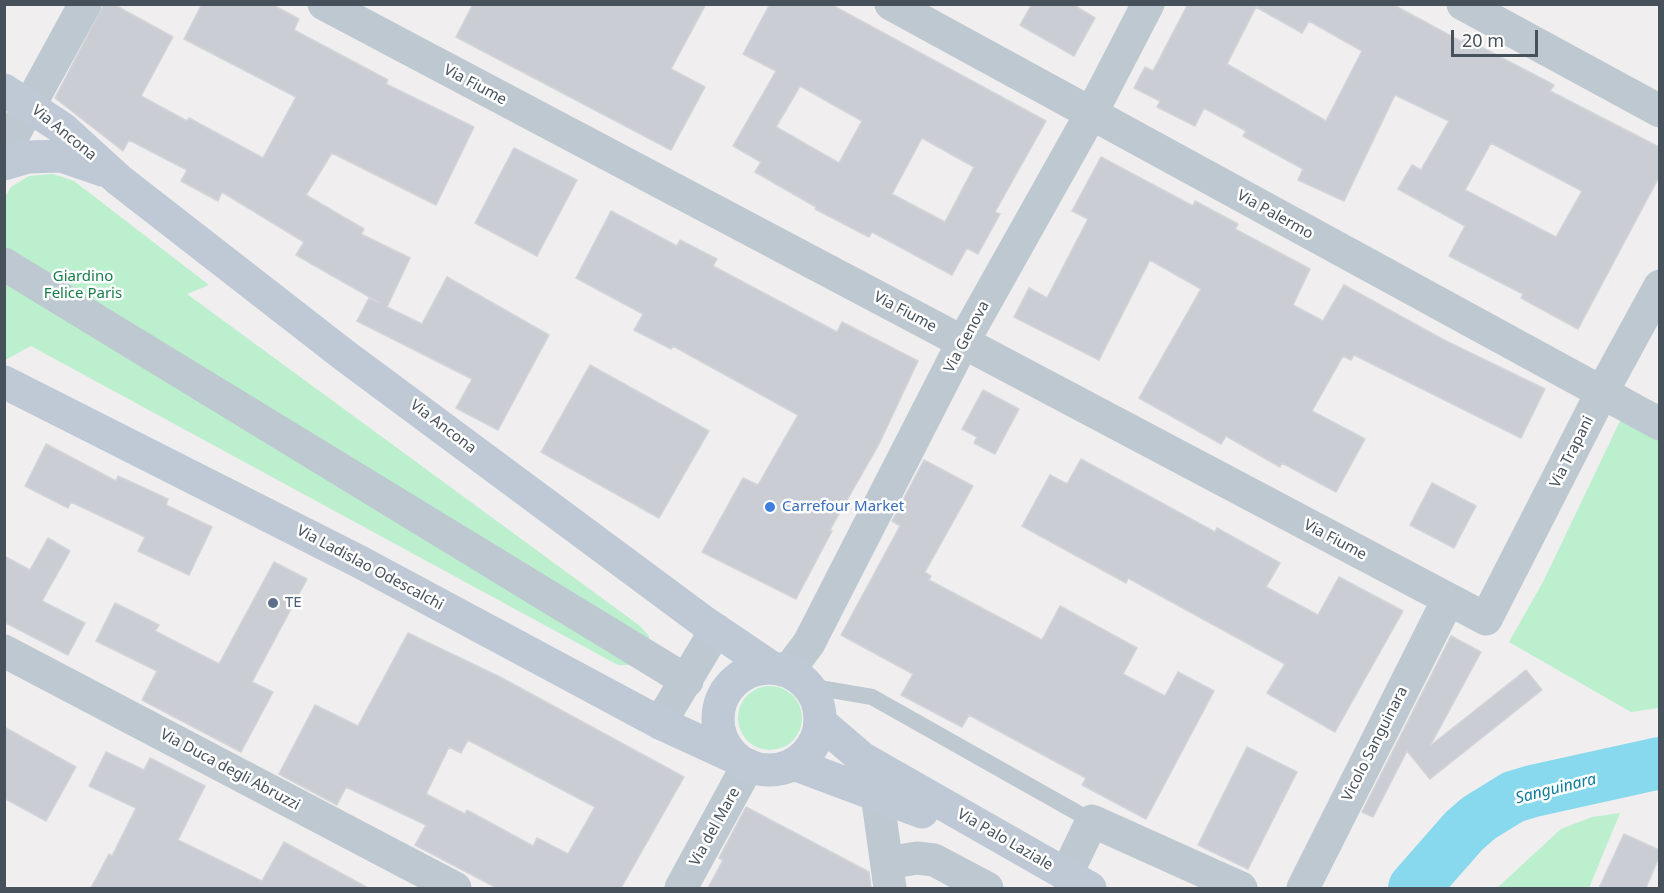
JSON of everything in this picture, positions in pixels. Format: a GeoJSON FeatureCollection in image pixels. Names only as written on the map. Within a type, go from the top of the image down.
{"type":"FeatureCollection","features":[{"type":"Feature","properties":{"kind":"street"},"geometry":{"type":"LineString","coordinates":[[4,152],[17,98],[85,4]]}},
{"type":"Feature","properties":{"kind":"street","name":"Via Fiume"},"geometry":{"type":"LineString","coordinates":[[324,4],[1486,620]]}},
{"type":"Feature","properties":{"kind":"street","name":"Via Palermo"},"geometry":{"type":"LineString","coordinates":[[891,4],[1659,424]]}},
{"type":"Feature","properties":{"kind":"street","name":"Via Genova"},"geometry":{"type":"LineString","coordinates":[[789,675],[808,643],[963,342],[1091,114],[1148,4]]}},
{"type":"Feature","properties":{"kind":"street"},"geometry":{"type":"LineString","coordinates":[[1463,4],[1659,111]]}},
{"type":"Feature","properties":{"kind":"street","name":"Via Ancona"},"geometry":{"type":"LineString","coordinates":[[17,98],[62,128],[119,180],[344,354],[716,630],[789,675]]}},
{"type":"Feature","properties":{"kind":"street","name":"Via Ancona"},"geometry":{"type":"LineString","coordinates":[[4,164],[28,157],[61,156],[88,164],[119,180]]}},
{"type":"Feature","properties":{"kind":"street"},"geometry":{"type":"LineString","coordinates":[[4,264],[687,681]]}},
{"type":"Feature","properties":{"kind":"street","name":"Via Trapani"},"geometry":{"type":"LineString","coordinates":[[1486,620],[1601,394],[1659,286]]}},
{"type":"Feature","properties":{"kind":"street","name":"Via Ladislao Odescalchi"},"geometry":{"type":"LineString","coordinates":[[4,382],[360,562],[660,723],[741,761]]}},
{"type":"Feature","properties":{"kind":"street","name":"Vicolo Sanguinara"},"geometry":{"type":"LineString","coordinates":[[1303,888],[1448,600]]}},
{"type":"Feature","properties":{"kind":"street"},"geometry":{"type":"LineString","coordinates":[[660,723],[716,630]]}},
{"type":"Feature","properties":{"kind":"street","name":"Via Duca degli Abruzzi"},"geometry":{"type":"LineString","coordinates":[[4,651],[455,888]]}},
{"type":"Feature","properties":{"kind":"street"},"geometry":{"type":"LineString","coordinates":[[745,674],[789,675],[817,699],[820,722],[815,741],[807,753],[794,764],[780,769],[766,770],[741,761],[723,742],[718,728],[718,712],[723,697],[734,682],[745,674]]}},
{"type":"Feature","properties":{"kind":"street","name":"Via Palo Laziale"},"geometry":{"type":"LineString","coordinates":[[820,722],[862,758],[1078,882]]}},
{"type":"Feature","properties":{"kind":"street","name":"Via del Mare"},"geometry":{"type":"LineString","coordinates":[[681,888],[741,761]]}},
{"type":"Feature","properties":{"kind":"street","name":"Via Palo Laziale"},"geometry":{"type":"LineString","coordinates":[[794,764],[877,794],[1078,882]]}},
{"type":"Feature","properties":{"kind":"street"},"geometry":{"type":"LineString","coordinates":[[877,794],[889,876],[917,858],[934,860],[987,888]]}},
{"type":"Feature","properties":{"kind":"street"},"geometry":{"type":"LineString","coordinates":[[1078,882],[1092,821],[1241,888]]}},
{"type":"Feature","properties":{"kind":"lane"},"geometry":{"type":"LineString","coordinates":[[789,675],[872,697],[1092,821]]}},
{"type":"Feature","properties":{"kind":"green space","name":"Giardino Felice Paris"},"geometry":{"type":"Polygon","coordinates":[[[53,174],[74,181],[209,285],[187,294],[640,626],[649,636],[649,646],[631,665],[618,665],[31,346],[5,360],[4,199],[11,187],[29,176],[53,174]]]}},
{"type":"Feature","properties":{"kind":"green space"},"geometry":{"type":"Polygon","coordinates":[[[1622,417],[1659,436],[1659,708],[1631,712],[1509,642],[1543,582],[1622,417]]]}},
{"type":"Feature","properties":{"kind":"green space"},"geometry":{"type":"Polygon","coordinates":[[[770,686],[782,688],[793,695],[800,706],[802,718],[800,730],[793,741],[782,748],[770,750],[758,748],[747,741],[740,730],[738,718],[740,706],[747,695],[758,688],[770,686]]]}},
{"type":"Feature","properties":{"kind":"green space"},"geometry":{"type":"Polygon","coordinates":[[[1620,813],[1589,888],[1497,888],[1561,829],[1592,817],[1620,813]]]}},
{"type":"Feature","properties":{"kind":"building"},"geometry":{"type":"Polygon","coordinates":[[[104,4],[113,4],[173,37],[141,96],[187,121],[189,118],[263,158],[296,97],[184,39],[202,4],[271,4],[299,19],[294,30],[388,80],[386,84],[474,127],[436,205],[332,153],[306,195],[364,229],[361,234],[410,258],[387,307],[422,324],[447,277],[549,335],[498,430],[456,408],[472,379],[357,321],[369,298],[380,303],[296,255],[304,242],[222,192],[218,201],[181,181],[187,170],[129,140],[123,151],[55,98],[104,4]]]}},
{"type":"Feature","properties":{"kind":"building"},"geometry":{"type":"Polygon","coordinates":[[[473,4],[706,4],[671,69],[705,87],[671,150],[456,37],[473,4]]]}},
{"type":"Feature","properties":{"kind":"building"},"geometry":{"type":"Polygon","coordinates":[[[770,4],[830,4],[1046,121],[995,212],[1000,214],[978,254],[967,248],[952,275],[872,232],[869,237],[815,209],[816,207],[755,172],[761,162],[733,146],[776,71],[743,54],[770,4]],[[800,86],[776,127],[839,163],[862,121],[800,86]],[[922,138],[892,194],[945,222],[974,167],[922,138]]]}},
{"type":"Feature","properties":{"kind":"building"},"geometry":{"type":"Polygon","coordinates":[[[1032,4],[1072,4],[1095,18],[1074,56],[1020,25],[1032,4]]]}},
{"type":"Feature","properties":{"kind":"building"},"geometry":{"type":"Polygon","coordinates":[[[1188,4],[1392,4],[1462,42],[1464,38],[1554,85],[1550,91],[1659,147],[1659,177],[1578,329],[1521,298],[1523,294],[1449,256],[1465,226],[1398,189],[1412,165],[1421,170],[1449,121],[1395,95],[1344,201],[1298,180],[1303,169],[1243,136],[1246,131],[1204,108],[1195,126],[1157,107],[1160,101],[1134,88],[1145,67],[1153,71],[1188,4]],[[1256,7],[1227,64],[1326,121],[1362,51],[1309,21],[1302,33],[1256,7]],[[1491,143],[1465,190],[1556,237],[1582,191],[1491,143]]]}},
{"type":"Feature","properties":{"kind":"building"},"geometry":{"type":"Polygon","coordinates":[[[514,148],[577,180],[537,256],[475,223],[514,148]]]}},
{"type":"Feature","properties":{"kind":"building"},"geometry":{"type":"Polygon","coordinates":[[[1101,157],[1193,206],[1195,201],[1238,224],[1235,229],[1310,269],[1293,305],[1323,321],[1344,285],[1444,340],[1545,389],[1521,438],[1354,355],[1351,360],[1343,356],[1312,411],[1365,439],[1336,492],[1282,463],[1280,467],[1226,436],[1221,444],[1139,398],[1201,289],[1150,260],[1099,360],[1014,317],[1029,288],[1047,298],[1088,219],[1072,211],[1101,157]]]}},
{"type":"Feature","properties":{"kind":"building"},"geometry":{"type":"Polygon","coordinates":[[[611,211],[677,246],[680,240],[717,259],[713,266],[837,332],[842,322],[918,361],[879,444],[830,530],[832,531],[796,599],[702,552],[743,478],[758,485],[798,415],[673,346],[671,349],[634,330],[643,314],[576,278],[611,211]]]}},
{"type":"Feature","properties":{"kind":"building"},"geometry":{"type":"Polygon","coordinates":[[[590,365],[709,431],[659,518],[541,452],[590,365]]]}},
{"type":"Feature","properties":{"kind":"building"},"geometry":{"type":"Polygon","coordinates":[[[983,390],[1019,409],[995,454],[974,443],[977,437],[962,429],[983,390]]]}},
{"type":"Feature","properties":{"kind":"building"},"geometry":{"type":"Polygon","coordinates":[[[46,444],[116,481],[118,476],[168,499],[166,505],[212,527],[189,575],[138,551],[145,537],[71,502],[68,508],[25,486],[46,444]]]}},
{"type":"Feature","properties":{"kind":"building"},"geometry":{"type":"Polygon","coordinates":[[[1081,459],[1215,532],[1217,528],[1280,563],[1266,587],[1318,615],[1339,577],[1403,611],[1335,732],[1267,693],[1285,664],[1128,578],[1126,583],[1022,526],[1050,475],[1067,484],[1081,459]]]}},
{"type":"Feature","properties":{"kind":"building"},"geometry":{"type":"Polygon","coordinates":[[[924,460],[973,486],[925,572],[931,576],[929,580],[1042,640],[1060,606],[1137,648],[1123,674],[1165,696],[1178,672],[1214,691],[1146,819],[1082,785],[1086,778],[969,715],[962,727],[901,695],[913,674],[841,635],[900,526],[892,521],[924,460]]]}},
{"type":"Feature","properties":{"kind":"building"},"geometry":{"type":"Polygon","coordinates":[[[1432,483],[1476,506],[1454,548],[1410,525],[1432,483]]]}},
{"type":"Feature","properties":{"kind":"building"},"geometry":{"type":"Polygon","coordinates":[[[48,538],[70,551],[42,601],[85,623],[68,655],[4,622],[4,556],[30,570],[48,538]]]}},
{"type":"Feature","properties":{"kind":"building"},"geometry":{"type":"Polygon","coordinates":[[[274,562],[307,579],[252,682],[273,692],[241,752],[142,700],[157,671],[96,641],[115,603],[159,625],[155,631],[219,664],[274,562]]]}},
{"type":"Feature","properties":{"kind":"building"},"geometry":{"type":"Polygon","coordinates":[[[408,633],[500,677],[684,777],[621,888],[497,888],[415,845],[426,825],[346,787],[337,805],[279,774],[315,705],[358,726],[408,633]],[[468,740],[461,753],[449,747],[426,794],[465,814],[467,810],[533,846],[537,838],[568,854],[595,807],[468,740]]]}},
{"type":"Feature","properties":{"kind":"building"},"geometry":{"type":"Polygon","coordinates":[[[1451,636],[1481,652],[1430,746],[1526,670],[1542,690],[1430,779],[1407,751],[1373,817],[1362,812],[1451,636]]]}},
{"type":"Feature","properties":{"kind":"building"},"geometry":{"type":"Polygon","coordinates":[[[4,727],[76,767],[46,821],[4,798],[4,727]]]}},
{"type":"Feature","properties":{"kind":"building"},"geometry":{"type":"Polygon","coordinates":[[[1247,747],[1297,772],[1248,869],[1198,845],[1247,747]]]}},
{"type":"Feature","properties":{"kind":"building"},"geometry":{"type":"Polygon","coordinates":[[[106,752],[144,770],[150,758],[205,786],[178,840],[262,881],[284,842],[368,888],[91,888],[109,854],[112,856],[136,808],[89,786],[106,752]]]}},
{"type":"Feature","properties":{"kind":"building"},"geometry":{"type":"Polygon","coordinates":[[[746,807],[869,872],[871,888],[708,888],[723,860],[719,858],[746,807]]]}},
{"type":"Feature","properties":{"kind":"building"},"geometry":{"type":"Polygon","coordinates":[[[1624,834],[1659,850],[1659,857],[1646,888],[1599,888],[1624,834]]]}},
{"type":"Feature","properties":{"kind":"waterway","name":"Sanguinara"},"geometry":{"type":"LineString","coordinates":[[1414,888],[1464,831],[1479,818],[1513,797],[1660,763]]}},
{"type":"Feature","properties":{"kind":"place","name":"Carrefour Market"},"geometry":{"type":"Point","coordinates":[770,507]}},
{"type":"Feature","properties":{"kind":"place","name":"TE"},"geometry":{"type":"Point","coordinates":[273,603]}}]}
